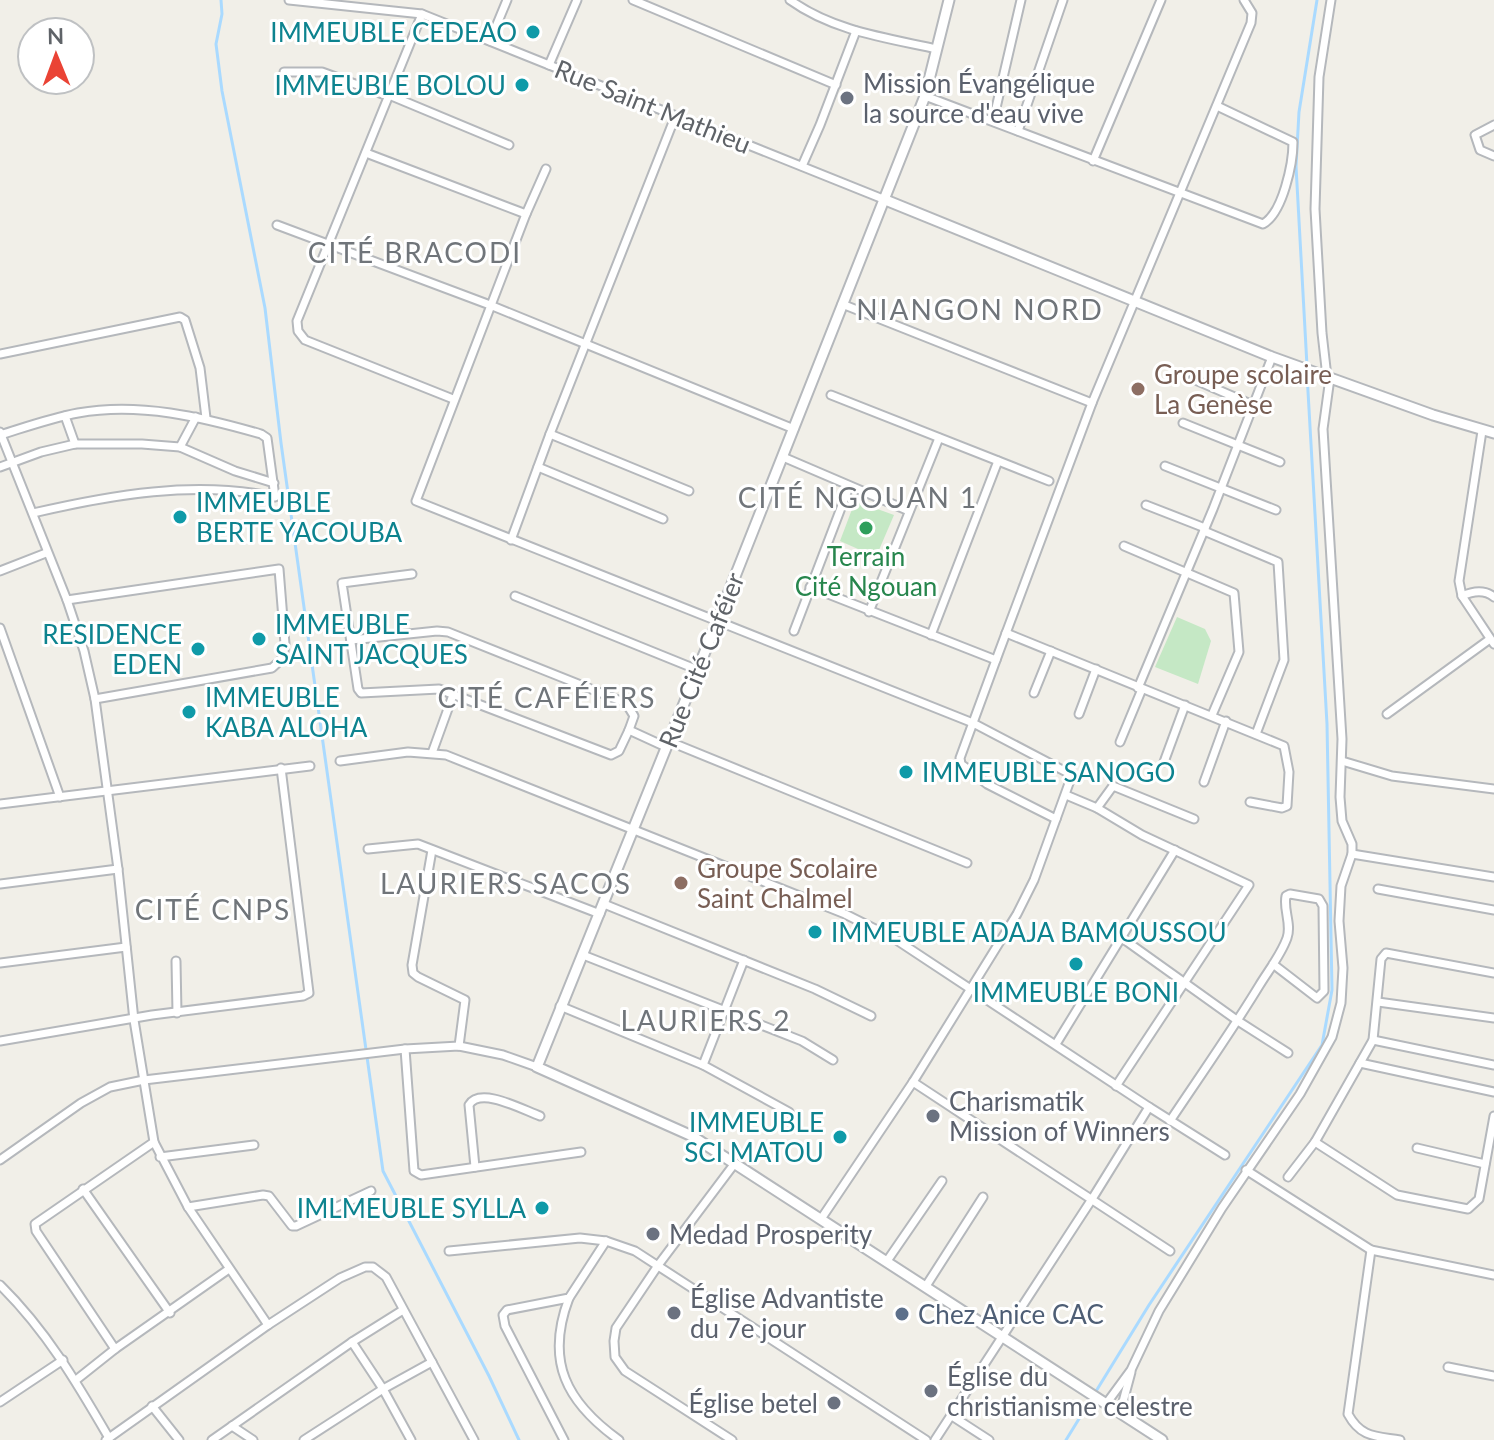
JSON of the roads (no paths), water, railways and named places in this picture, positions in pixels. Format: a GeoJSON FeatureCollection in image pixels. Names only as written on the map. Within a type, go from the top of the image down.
{"type":"FeatureCollection","features":[{"type":"Feature","properties":{"kind":"street","name":"Rue Saint Mathieu"},"geometry":{"type":"LineString","coordinates":[[289,0],[418,12],[883,199]]}},
{"type":"Feature","properties":{"kind":"street"},"geometry":{"type":"LineString","coordinates":[[418,0],[418,12],[389,96],[297,321],[298,331],[305,340],[453,399]]}},
{"type":"Feature","properties":{"kind":"street"},"geometry":{"type":"LineString","coordinates":[[490,41],[507,0]]}},
{"type":"Feature","properties":{"kind":"street"},"geometry":{"type":"LineString","coordinates":[[549,65],[577,0]]}},
{"type":"Feature","properties":{"kind":"street"},"geometry":{"type":"LineString","coordinates":[[633,0],[663,8],[836,85]]}},
{"type":"Feature","properties":{"kind":"street"},"geometry":{"type":"LineString","coordinates":[[790,0],[830,22],[856,31],[937,49]]}},
{"type":"Feature","properties":{"kind":"street","name":"Rue Cité Caféier"},"geometry":{"type":"LineString","coordinates":[[537,1067],[925,96],[949,0]]}},
{"type":"Feature","properties":{"kind":"street"},"geometry":{"type":"LineString","coordinates":[[993,121],[1021,0]]}},
{"type":"Feature","properties":{"kind":"street"},"geometry":{"type":"LineString","coordinates":[[1018,131],[1063,0]]}},
{"type":"Feature","properties":{"kind":"street"},"geometry":{"type":"LineString","coordinates":[[1093,161],[1161,0]]}},
{"type":"Feature","properties":{"kind":"street"},"geometry":{"type":"LineString","coordinates":[[1056,819],[987,784],[965,769],[960,758],[1092,403],[1252,19],[1244,0]]}},
{"type":"Feature","properties":{"kind":"street"},"geometry":{"type":"LineString","coordinates":[[1120,1413],[1131,1370],[1159,1311],[1245,1169],[1300,1094],[1332,1037],[1341,1003],[1341,886],[1352,854],[1352,844],[1342,821],[1340,797],[1342,761],[1323,429],[1327,377],[1315,209],[1319,77],[1331,0]]}},
{"type":"Feature","properties":{"kind":"street"},"geometry":{"type":"LineString","coordinates":[[802,166],[856,31]]}},
{"type":"Feature","properties":{"kind":"street"},"geometry":{"type":"LineString","coordinates":[[284,72],[322,72],[509,145]]}},
{"type":"Feature","properties":{"kind":"street"},"geometry":{"type":"LineString","coordinates":[[925,96],[1263,224],[1271,218],[1289,178],[1293,141],[1217,106]]}},
{"type":"Feature","properties":{"kind":"street"},"geometry":{"type":"LineString","coordinates":[[511,540],[584,345],[675,117]]}},
{"type":"Feature","properties":{"kind":"street"},"geometry":{"type":"LineString","coordinates":[[1494,125],[1475,135],[1480,150],[1494,156]]}},
{"type":"Feature","properties":{"kind":"street"},"geometry":{"type":"LineString","coordinates":[[366,153],[526,214]]}},
{"type":"Feature","properties":{"kind":"street"},"geometry":{"type":"LineString","coordinates":[[546,169],[453,399],[416,501],[973,723],[1070,772],[1072,777],[1028,892],[913,1082],[821,1219]]}},
{"type":"Feature","properties":{"kind":"street"},"geometry":{"type":"LineString","coordinates":[[883,199],[1272,357],[1494,433]]}},
{"type":"Feature","properties":{"kind":"street"},"geometry":{"type":"LineString","coordinates":[[277,225],[490,305],[794,429]]}},
{"type":"Feature","properties":{"kind":"street"},"geometry":{"type":"LineString","coordinates":[[842,304],[1092,403]]}},
{"type":"Feature","properties":{"kind":"street"},"geometry":{"type":"LineString","coordinates":[[0,354],[180,317],[185,320],[200,368],[206,418]]}},
{"type":"Feature","properties":{"kind":"street"},"geometry":{"type":"LineString","coordinates":[[1120,742],[1272,357]]}},
{"type":"Feature","properties":{"kind":"street"},"geometry":{"type":"LineString","coordinates":[[1193,379],[1253,405]]}},
{"type":"Feature","properties":{"kind":"street"},"geometry":{"type":"LineString","coordinates":[[831,395],[1049,481]]}},
{"type":"Feature","properties":{"kind":"street"},"geometry":{"type":"LineString","coordinates":[[33,513],[81,502],[202,488],[240,490],[275,497],[267,438],[206,418],[140,410],[95,411],[65,416],[0,434],[67,600],[84,651],[95,699],[134,1020],[154,1142],[188,1207],[268,1325]]}},
{"type":"Feature","properties":{"kind":"street"},"geometry":{"type":"LineString","coordinates":[[65,416],[75,444]]}},
{"type":"Feature","properties":{"kind":"street"},"geometry":{"type":"LineString","coordinates":[[180,447],[196,417]]}},
{"type":"Feature","properties":{"kind":"street"},"geometry":{"type":"LineString","coordinates":[[1183,423],[1280,462]]}},
{"type":"Feature","properties":{"kind":"street"},"geometry":{"type":"LineString","coordinates":[[1387,714],[1492,641],[1462,596],[1460,573],[1482,431]]}},
{"type":"Feature","properties":{"kind":"street"},"geometry":{"type":"LineString","coordinates":[[550,434],[689,491]]}},
{"type":"Feature","properties":{"kind":"street"},"geometry":{"type":"LineString","coordinates":[[869,612],[939,438]]}},
{"type":"Feature","properties":{"kind":"street"},"geometry":{"type":"LineString","coordinates":[[0,467],[75,444],[180,447],[235,471],[274,483]]}},
{"type":"Feature","properties":{"kind":"street"},"geometry":{"type":"LineString","coordinates":[[783,457],[909,511]]}},
{"type":"Feature","properties":{"kind":"street"},"geometry":{"type":"LineString","coordinates":[[931,635],[998,461]]}},
{"type":"Feature","properties":{"kind":"street"},"geometry":{"type":"LineString","coordinates":[[1165,466],[1276,510]]}},
{"type":"Feature","properties":{"kind":"street"},"geometry":{"type":"LineString","coordinates":[[538,467],[663,519]]}},
{"type":"Feature","properties":{"kind":"street"},"geometry":{"type":"LineString","coordinates":[[794,631],[849,487]]}},
{"type":"Feature","properties":{"kind":"street"},"geometry":{"type":"LineString","coordinates":[[1146,505],[1278,562],[1284,660],[1256,734]]}},
{"type":"Feature","properties":{"kind":"street"},"geometry":{"type":"LineString","coordinates":[[1124,546],[1234,593],[1239,652],[1212,715]]}},
{"type":"Feature","properties":{"kind":"street"},"geometry":{"type":"LineString","coordinates":[[0,571],[46,553]]}},
{"type":"Feature","properties":{"kind":"street"},"geometry":{"type":"LineString","coordinates":[[67,600],[279,569],[285,644],[283,658],[272,668],[95,699]]}},
{"type":"Feature","properties":{"kind":"street"},"geometry":{"type":"LineString","coordinates":[[351,640],[448,632],[626,703],[634,716],[619,751],[611,755],[439,689],[361,693],[358,689],[342,583],[412,574]]}},
{"type":"Feature","properties":{"kind":"street"},"geometry":{"type":"LineString","coordinates":[[810,587],[996,660]]}},
{"type":"Feature","properties":{"kind":"street"},"geometry":{"type":"LineString","coordinates":[[1462,596],[1475,591],[1494,597]]}},
{"type":"Feature","properties":{"kind":"street"},"geometry":{"type":"LineString","coordinates":[[515,596],[698,670]]}},
{"type":"Feature","properties":{"kind":"street"},"geometry":{"type":"LineString","coordinates":[[0,628],[60,797]]}},
{"type":"Feature","properties":{"kind":"street"},"geometry":{"type":"LineString","coordinates":[[1006,633],[1284,746],[1287,750],[1287,806],[1282,808],[1250,802]]}},
{"type":"Feature","properties":{"kind":"street"},"geometry":{"type":"LineString","coordinates":[[1034,693],[1051,651]]}},
{"type":"Feature","properties":{"kind":"street"},"geometry":{"type":"LineString","coordinates":[[1079,714],[1096,669]]}},
{"type":"Feature","properties":{"kind":"street"},"geometry":{"type":"LineString","coordinates":[[432,753],[453,695]]}},
{"type":"Feature","properties":{"kind":"street"},"geometry":{"type":"LineString","coordinates":[[1164,762],[1185,705]]}},
{"type":"Feature","properties":{"kind":"street"},"geometry":{"type":"LineString","coordinates":[[1204,782],[1226,721]]}},
{"type":"Feature","properties":{"kind":"street"},"geometry":{"type":"LineString","coordinates":[[629,730],[967,863]]}},
{"type":"Feature","properties":{"kind":"street"},"geometry":{"type":"LineString","coordinates":[[340,761],[408,752],[446,755],[845,914],[895,939],[1225,1155]]}},
{"type":"Feature","properties":{"kind":"street"},"geometry":{"type":"LineString","coordinates":[[1342,761],[1392,776],[1494,789]]}},
{"type":"Feature","properties":{"kind":"street"},"geometry":{"type":"LineString","coordinates":[[0,804],[310,766]]}},
{"type":"Feature","properties":{"kind":"street"},"geometry":{"type":"LineString","coordinates":[[0,1041],[309,993],[281,768]]}},
{"type":"Feature","properties":{"kind":"street"},"geometry":{"type":"LineString","coordinates":[[1097,808],[1113,786],[1194,819]]}},
{"type":"Feature","properties":{"kind":"street"},"geometry":{"type":"LineString","coordinates":[[1066,795],[1249,885],[1116,1086]]}},
{"type":"Feature","properties":{"kind":"street"},"geometry":{"type":"LineString","coordinates":[[368,849],[414,844],[744,960],[871,1016]]}},
{"type":"Feature","properties":{"kind":"street"},"geometry":{"type":"LineString","coordinates":[[432,850],[413,973],[465,1000],[459,1046]]}},
{"type":"Feature","properties":{"kind":"street"},"geometry":{"type":"LineString","coordinates":[[1056,1044],[1175,850]]}},
{"type":"Feature","properties":{"kind":"street"},"geometry":{"type":"LineString","coordinates":[[1352,854],[1494,877]]}},
{"type":"Feature","properties":{"kind":"street"},"geometry":{"type":"LineString","coordinates":[[0,884],[118,869]]}},
{"type":"Feature","properties":{"kind":"street"},"geometry":{"type":"LineString","coordinates":[[1378,889],[1494,910]]}},
{"type":"Feature","properties":{"kind":"street"},"geometry":{"type":"LineString","coordinates":[[1170,1121],[1238,1021],[1289,934],[1284,904],[1286,896],[1319,899],[1323,906],[1324,991],[1317,998],[1273,964]]}},
{"type":"Feature","properties":{"kind":"street"},"geometry":{"type":"LineString","coordinates":[[1122,938],[1288,1053]]}},
{"type":"Feature","properties":{"kind":"street"},"geometry":{"type":"LineString","coordinates":[[0,963],[126,947]]}},
{"type":"Feature","properties":{"kind":"street"},"geometry":{"type":"LineString","coordinates":[[1288,1177],[1315,1142],[1373,1040],[1381,959],[1386,953],[1494,973]]}},
{"type":"Feature","properties":{"kind":"street"},"geometry":{"type":"LineString","coordinates":[[583,955],[802,1041],[833,1060]]}},
{"type":"Feature","properties":{"kind":"street"},"geometry":{"type":"LineString","coordinates":[[703,1065],[744,960]]}},
{"type":"Feature","properties":{"kind":"street"},"geometry":{"type":"LineString","coordinates":[[176,961],[177,1013]]}},
{"type":"Feature","properties":{"kind":"street"},"geometry":{"type":"LineString","coordinates":[[1378,1002],[1494,1018]]}},
{"type":"Feature","properties":{"kind":"street"},"geometry":{"type":"LineString","coordinates":[[560,1006],[703,1065],[789,1112]]}},
{"type":"Feature","properties":{"kind":"street"},"geometry":{"type":"LineString","coordinates":[[1373,1040],[1494,1065]]}},
{"type":"Feature","properties":{"kind":"street"},"geometry":{"type":"LineString","coordinates":[[0,1160],[81,1103],[110,1087],[144,1080],[405,1049],[459,1046],[503,1055],[674,1127],[735,1163],[1162,1440]]}},
{"type":"Feature","properties":{"kind":"street"},"geometry":{"type":"LineString","coordinates":[[405,1049],[414,1171],[421,1175],[581,1152]]}},
{"type":"Feature","properties":{"kind":"street"},"geometry":{"type":"LineString","coordinates":[[1360,1063],[1494,1092]]}},
{"type":"Feature","properties":{"kind":"street"},"geometry":{"type":"LineString","coordinates":[[913,1082],[1170,1251]]}},
{"type":"Feature","properties":{"kind":"street"},"geometry":{"type":"LineString","coordinates":[[475,1167],[469,1105],[472,1099],[494,1099],[540,1116]]}},
{"type":"Feature","properties":{"kind":"street"},"geometry":{"type":"LineString","coordinates":[[935,1440],[1149,1107]]}},
{"type":"Feature","properties":{"kind":"street"},"geometry":{"type":"LineString","coordinates":[[1315,1142],[1397,1195],[1468,1209],[1479,1199],[1494,1116]]}},
{"type":"Feature","properties":{"kind":"street"},"geometry":{"type":"LineString","coordinates":[[115,1349],[36,1231],[37,1221],[154,1142]]}},
{"type":"Feature","properties":{"kind":"street"},"geometry":{"type":"LineString","coordinates":[[160,1157],[254,1145]]}},
{"type":"Feature","properties":{"kind":"street"},"geometry":{"type":"LineString","coordinates":[[1417,1148],[1485,1164]]}},
{"type":"Feature","properties":{"kind":"street"},"geometry":{"type":"LineString","coordinates":[[729,1439],[635,1379],[615,1357],[614,1341],[616,1328],[659,1264],[735,1163]]}},
{"type":"Feature","properties":{"kind":"street"},"geometry":{"type":"LineString","coordinates":[[1245,1169],[1371,1250],[1494,1275]]}},
{"type":"Feature","properties":{"kind":"street"},"geometry":{"type":"LineString","coordinates":[[887,1261],[942,1181]]}},
{"type":"Feature","properties":{"kind":"street"},"geometry":{"type":"LineString","coordinates":[[83,1189],[170,1313]]}},
{"type":"Feature","properties":{"kind":"street"},"geometry":{"type":"LineString","coordinates":[[188,1207],[269,1196],[292,1226],[296,1226],[371,1191]]}},
{"type":"Feature","properties":{"kind":"street"},"geometry":{"type":"LineString","coordinates":[[926,1286],[983,1197]]}},
{"type":"Feature","properties":{"kind":"street"},"geometry":{"type":"LineString","coordinates":[[449,1251],[580,1238],[606,1241],[635,1251],[926,1440]]}},
{"type":"Feature","properties":{"kind":"street"},"geometry":{"type":"LineString","coordinates":[[606,1241],[569,1298],[558,1336],[561,1370],[579,1405],[595,1423],[619,1440]]}},
{"type":"Feature","properties":{"kind":"street"},"geometry":{"type":"LineString","coordinates":[[1371,1250],[1348,1414],[1355,1428],[1369,1435],[1400,1440]]}},
{"type":"Feature","properties":{"kind":"street"},"geometry":{"type":"LineString","coordinates":[[0,1285],[36,1322],[63,1360],[108,1439],[268,1325],[340,1278],[365,1267],[373,1267],[386,1277],[474,1440]]}},
{"type":"Feature","properties":{"kind":"street"},"geometry":{"type":"LineString","coordinates":[[76,1380],[229,1269]]}},
{"type":"Feature","properties":{"kind":"street"},"geometry":{"type":"LineString","coordinates":[[564,1440],[505,1326],[503,1315],[507,1310],[569,1298]]}},
{"type":"Feature","properties":{"kind":"street"},"geometry":{"type":"LineString","coordinates":[[212,1440],[403,1310]]}},
{"type":"Feature","properties":{"kind":"street"},"geometry":{"type":"LineString","coordinates":[[352,1342],[411,1440]]}},
{"type":"Feature","properties":{"kind":"street"},"geometry":{"type":"LineString","coordinates":[[0,1402],[63,1360]]}},
{"type":"Feature","properties":{"kind":"street"},"geometry":{"type":"LineString","coordinates":[[304,1440],[383,1389],[432,1362]]}},
{"type":"Feature","properties":{"kind":"street"},"geometry":{"type":"LineString","coordinates":[[1448,1367],[1494,1376]]}},
{"type":"Feature","properties":{"kind":"street"},"geometry":{"type":"LineString","coordinates":[[1103,1402],[1131,1370]]}},
{"type":"Feature","properties":{"kind":"street"},"geometry":{"type":"LineString","coordinates":[[152,1406],[179,1440]]}},
{"type":"Feature","properties":{"kind":"street"},"geometry":{"type":"LineString","coordinates":[[952,1416],[989,1440]]}},
{"type":"Feature","properties":{"kind":"street"},"geometry":{"type":"LineString","coordinates":[[232,1426],[253,1440]]}},
{"type":"Feature","properties":{"kind":"waterway"},"geometry":{"type":"LineString","coordinates":[[221,0],[222,14],[216,44],[222,91],[265,308],[281,443],[383,1171],[519,1440]]}},
{"type":"Feature","properties":{"kind":"waterway"},"geometry":{"type":"LineString","coordinates":[[1307,366],[1296,166],[1299,112],[1317,0]]}},
{"type":"Feature","properties":{"kind":"waterway"},"geometry":{"type":"LineString","coordinates":[[1066,1440],[1149,1305],[1322,1045],[1332,990],[1327,724],[1307,374]]}},
{"type":"Feature","properties":{"kind":"place","name":"IMMEUBLE CEDEAO"},"geometry":{"type":"Point","coordinates":[533,32]}},
{"type":"Feature","properties":{"kind":"place","name":"IMMEUBLE BOLOU"},"geometry":{"type":"Point","coordinates":[522,85]}},
{"type":"Feature","properties":{"kind":"place","name":"Mission Évangélique la source d'eau vive"},"geometry":{"type":"Point","coordinates":[847,98]}},
{"type":"Feature","properties":{"kind":"place","name":"Groupe scolaire La Genèse"},"geometry":{"type":"Point","coordinates":[1138,389]}},
{"type":"Feature","properties":{"kind":"place","name":"IMMEUBLE BERTE YACOUBA"},"geometry":{"type":"Point","coordinates":[180,517]}},
{"type":"Feature","properties":{"kind":"place","name":"Terrain Cité Ngouan"},"geometry":{"type":"Point","coordinates":[866,528]}},
{"type":"Feature","properties":{"kind":"place","name":"IMMEUBLE SAINT JACQUES"},"geometry":{"type":"Point","coordinates":[259,639]}},
{"type":"Feature","properties":{"kind":"place","name":"RESIDENCE EDEN"},"geometry":{"type":"Point","coordinates":[198,649]}},
{"type":"Feature","properties":{"kind":"place","name":"IMMEUBLE KABA ALOHA"},"geometry":{"type":"Point","coordinates":[189,712]}},
{"type":"Feature","properties":{"kind":"place","name":"IMMEUBLE SANOGO"},"geometry":{"type":"Point","coordinates":[906,772]}},
{"type":"Feature","properties":{"kind":"place","name":"Groupe Scolaire Saint Chalmel"},"geometry":{"type":"Point","coordinates":[681,883]}},
{"type":"Feature","properties":{"kind":"place","name":"IMMEUBLE ADAJA BAMOUSSOU"},"geometry":{"type":"Point","coordinates":[815,932]}},
{"type":"Feature","properties":{"kind":"place","name":"IMMEUBLE BONI"},"geometry":{"type":"Point","coordinates":[1076,964]}},
{"type":"Feature","properties":{"kind":"place","name":"Charismatik Mission of Winners"},"geometry":{"type":"Point","coordinates":[933,1116]}},
{"type":"Feature","properties":{"kind":"place","name":"IMMEUBLE SCI MATOU"},"geometry":{"type":"Point","coordinates":[840,1137]}},
{"type":"Feature","properties":{"kind":"place","name":"IMLMEUBLE SYLLA"},"geometry":{"type":"Point","coordinates":[542,1208]}},
{"type":"Feature","properties":{"kind":"place","name":"Medad Prosperity"},"geometry":{"type":"Point","coordinates":[653,1234]}},
{"type":"Feature","properties":{"kind":"place","name":"Église Advantiste du 7e jour"},"geometry":{"type":"Point","coordinates":[674,1313]}},
{"type":"Feature","properties":{"kind":"place","name":"Chez Anice CAC"},"geometry":{"type":"Point","coordinates":[902,1314]}},
{"type":"Feature","properties":{"kind":"place","name":"Église du christianisme celestre"},"geometry":{"type":"Point","coordinates":[931,1391]}},
{"type":"Feature","properties":{"kind":"place","name":"Église betel"},"geometry":{"type":"Point","coordinates":[834,1403]}},
{"type":"Feature","properties":{"kind":"district","name":"CITÉ BRACODI"},"geometry":{"type":"Point","coordinates":[415,252]}},
{"type":"Feature","properties":{"kind":"district","name":"NIANGON NORD"},"geometry":{"type":"Point","coordinates":[980,309]}},
{"type":"Feature","properties":{"kind":"district","name":"CITÉ NGOUAN 1"},"geometry":{"type":"Point","coordinates":[858,497]}},
{"type":"Feature","properties":{"kind":"district","name":"CITÉ CAFÉIERS"},"geometry":{"type":"Point","coordinates":[547,697]}},
{"type":"Feature","properties":{"kind":"district","name":"LAURIERS SACOS"},"geometry":{"type":"Point","coordinates":[506,883]}},
{"type":"Feature","properties":{"kind":"district","name":"CITÉ CNPS"},"geometry":{"type":"Point","coordinates":[213,909]}},
{"type":"Feature","properties":{"kind":"district","name":"LAURIERS 2"},"geometry":{"type":"Point","coordinates":[706,1020]}}]}
